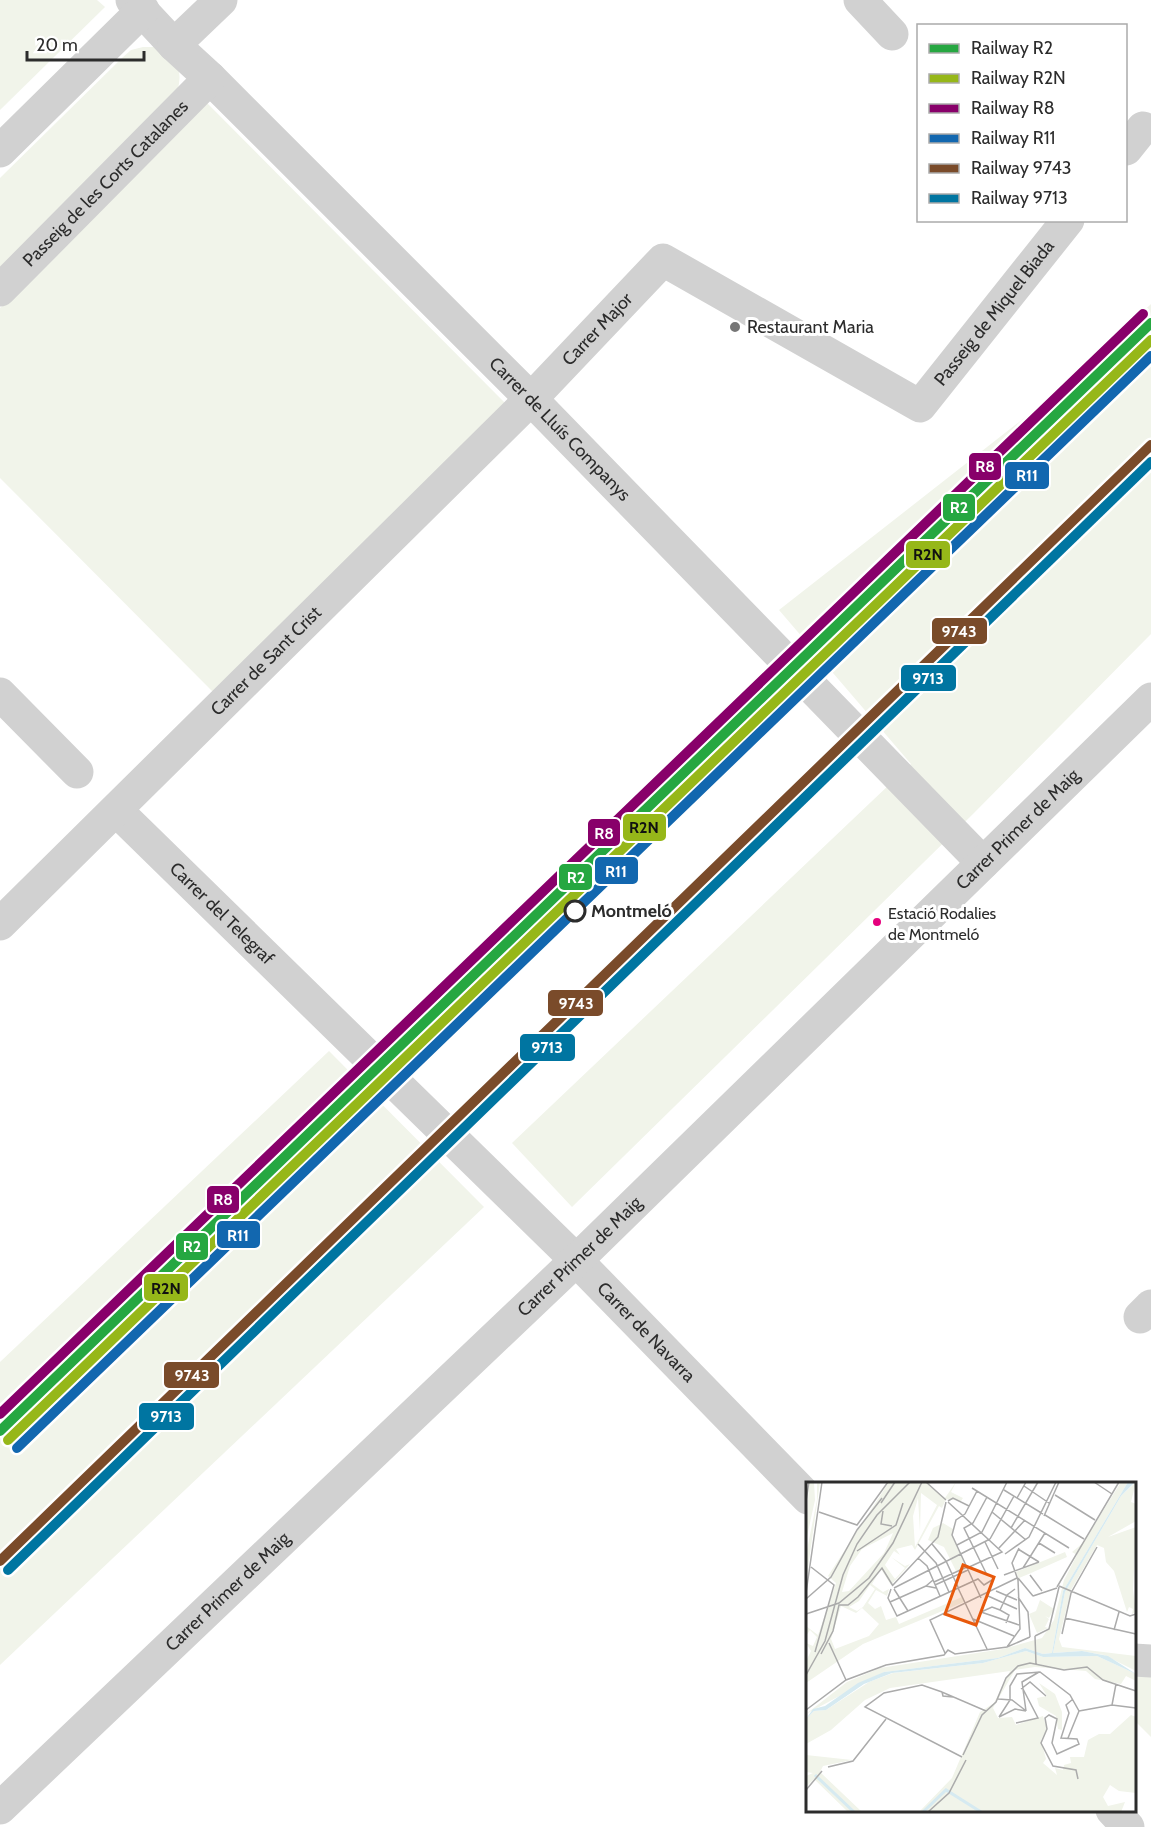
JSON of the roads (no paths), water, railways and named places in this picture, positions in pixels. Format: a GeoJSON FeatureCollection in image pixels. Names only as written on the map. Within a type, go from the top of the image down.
{"type":"FeatureCollection","features":[{"type":"Feature","properties":{"kind":"street"},"geometry":{"type":"LineString","coordinates":[[174,45],[221,0]]}},
{"type":"Feature","properties":{"kind":"street"},"geometry":{"type":"LineString","coordinates":[[860,0],[892,34]]}},
{"type":"Feature","properties":{"kind":"street"},"geometry":{"type":"LineString","coordinates":[[0,151],[137,5]]}},
{"type":"Feature","properties":{"kind":"street","name":"Carrer de Lluís Companys"},"geometry":{"type":"LineString","coordinates":[[137,5],[174,45],[210,78],[531,399],[983,863]]}},
{"type":"Feature","properties":{"kind":"street","name":"Passeig de les Corts Catalanes"},"geometry":{"type":"LineString","coordinates":[[0,290],[210,78]]}},
{"type":"Feature","properties":{"kind":"street","name":"Passeig de Miquel Biada"},"geometry":{"type":"LineString","coordinates":[[663,260],[920,406],[1066,222]]}},
{"type":"Feature","properties":{"kind":"street","name":"Carrer Major"},"geometry":{"type":"LineString","coordinates":[[531,399],[663,260]]}},
{"type":"Feature","properties":{"kind":"street","name":"Carrer de Sant Crist"},"geometry":{"type":"LineString","coordinates":[[0,924],[531,399]]}},
{"type":"Feature","properties":{"kind":"street"},"geometry":{"type":"LineString","coordinates":[[0,694],[78,772]]}},
{"type":"Feature","properties":{"kind":"street","name":"Carrer Primer de Maig"},"geometry":{"type":"LineString","coordinates":[[0,1808],[576,1260],[1151,699]]}},
{"type":"Feature","properties":{"kind":"street","name":"Carrer del Telegraf"},"geometry":{"type":"LineString","coordinates":[[116,810],[329,1018]]}},
{"type":"Feature","properties":{"kind":"street","name":"Carrer de Navarra"},"geometry":{"type":"LineString","coordinates":[[329,1018],[576,1260],[806,1497]]}},
{"type":"Feature","properties":{"kind":"street"},"geometry":{"type":"LineString","coordinates":[[1136,1660],[1151,1661]]}},
{"type":"Feature","properties":{"kind":"street"},"geometry":{"type":"LineString","coordinates":[[1114,1812],[1128,1827]]}},
{"type":"Feature","properties":{"kind":"rail line","name":"R8"},"geometry":{"type":"LineString","coordinates":[[0,1414],[1143,314]]}},
{"type":"Feature","properties":{"kind":"rail line","name":"R2"},"geometry":{"type":"LineString","coordinates":[[0,1431],[1151,323]]}},
{"type":"Feature","properties":{"kind":"rail line","name":"R2N"},"geometry":{"type":"LineString","coordinates":[[8,1440],[1151,340]]}},
{"type":"Feature","properties":{"kind":"rail line","name":"R11"},"geometry":{"type":"LineString","coordinates":[[17,1448],[1151,356]]}},
{"type":"Feature","properties":{"kind":"rail line","name":"9743"},"geometry":{"type":"LineString","coordinates":[[0,1561],[1151,445]]}},
{"type":"Feature","properties":{"kind":"rail line","name":"9713"},"geometry":{"type":"LineString","coordinates":[[8,1570],[1151,462]]}},
{"type":"Feature","properties":{"kind":"place","name":"Restaurant Maria"},"geometry":{"type":"Point","coordinates":[735,327]}},
{"type":"Feature","properties":{"kind":"place","name":"Montmeló"},"geometry":{"type":"Point","coordinates":[575,911]}},
{"type":"Feature","properties":{"kind":"place","name":"Estació Rodalies de Montmeló"},"geometry":{"type":"Point","coordinates":[877,922]}}]}
